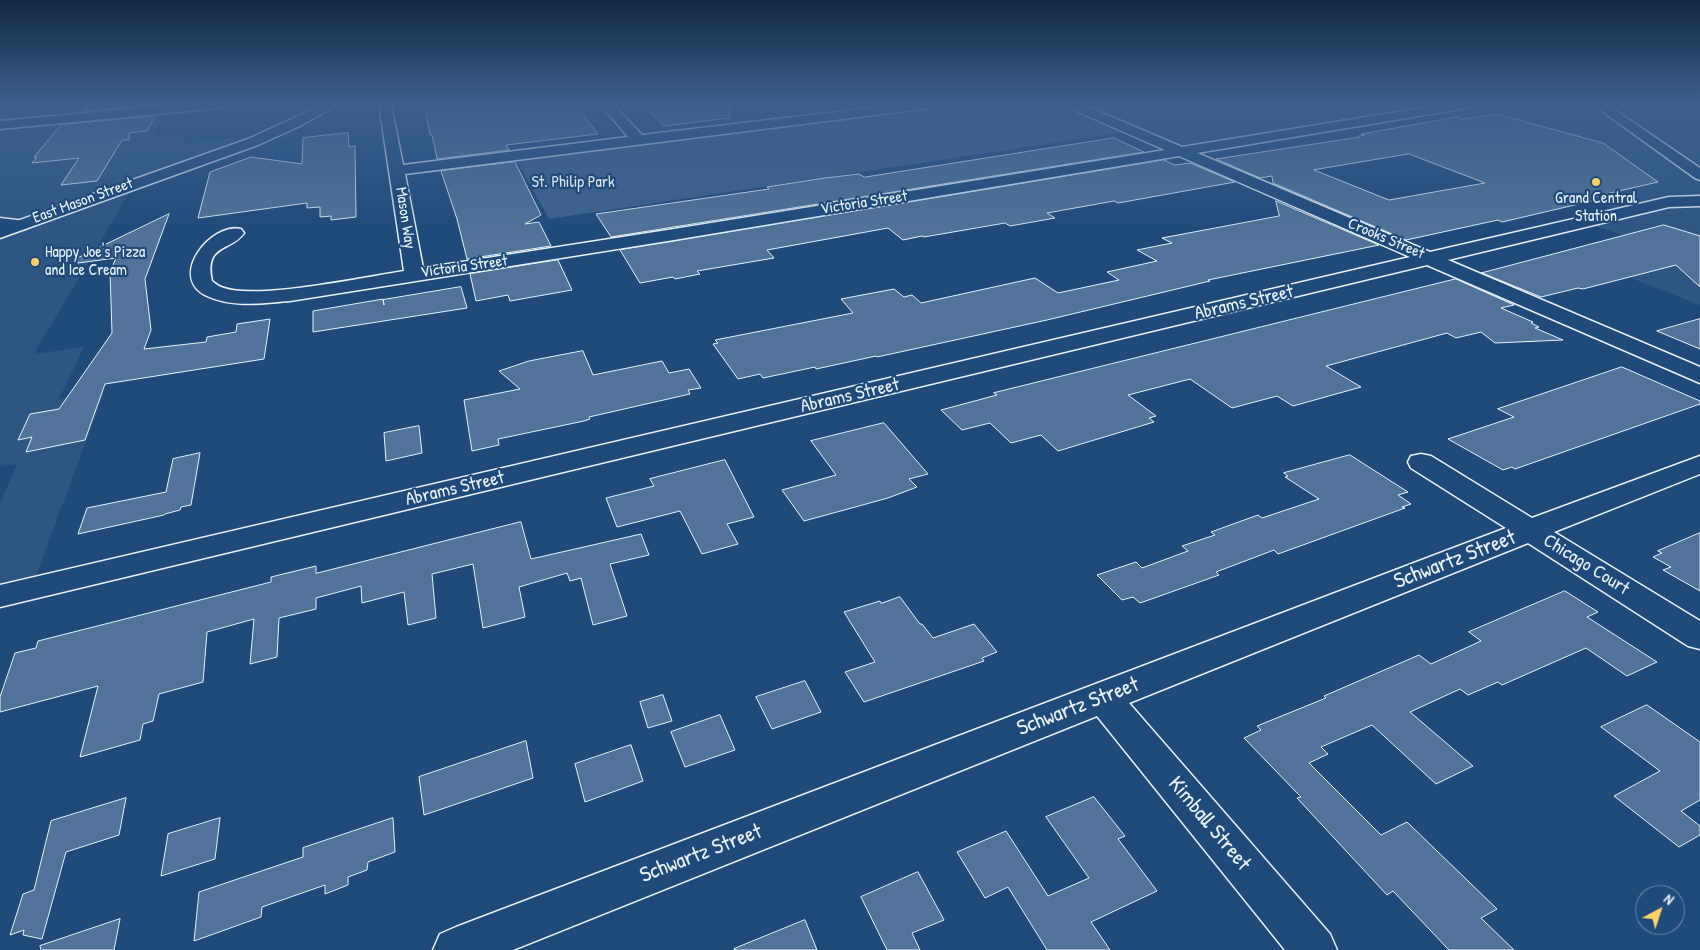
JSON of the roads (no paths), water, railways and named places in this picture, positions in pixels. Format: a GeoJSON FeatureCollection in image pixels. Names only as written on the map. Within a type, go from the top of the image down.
{"type":"FeatureCollection","features":[{"type":"Feature","properties":{"kind":"street","name":"East Mason Street"},"geometry":{"type":"LineString","coordinates":[[0,233],[80,201],[235,148]]}},
{"type":"Feature","properties":{"kind":"street","name":"Mason Way"},"geometry":{"type":"LineString","coordinates":[[393,148],[414,274]]}},
{"type":"Feature","properties":{"kind":"street"},"geometry":{"type":"LineString","coordinates":[[397,170],[571,148]]}},
{"type":"Feature","properties":{"kind":"street","name":"Crooks Street"},"geometry":{"type":"LineString","coordinates":[[1176,148],[1700,376]]}},
{"type":"Feature","properties":{"kind":"street","name":"Victoria Street"},"geometry":{"type":"LineString","coordinates":[[235,233],[215,243],[206,252],[201,260],[199,277],[201,283],[210,290],[222,294],[262,297],[290,295],[1198,148]]}},
{"type":"Feature","properties":{"kind":"street"},"geometry":{"type":"LineString","coordinates":[[1662,148],[1700,175]]}},
{"type":"Feature","properties":{"kind":"street","name":"Abrams Street"},"geometry":{"type":"LineString","coordinates":[[0,596],[1669,202],[1700,201]]}},
{"type":"Feature","properties":{"kind":"street"},"geometry":{"type":"LineString","coordinates":[[0,223],[19,225]]}},
{"type":"Feature","properties":{"kind":"street","name":"Chicago Court"},"geometry":{"type":"LineString","coordinates":[[1421,462],[1700,637]]}},
{"type":"Feature","properties":{"kind":"street","name":"Schwartz Street"},"geometry":{"type":"LineString","coordinates":[[456,950],[508,940],[1103,698],[1700,464]]}},
{"type":"Feature","properties":{"kind":"street","name":"Kimball Street"},"geometry":{"type":"LineString","coordinates":[[1103,698],[1314,950]]}},
{"type":"Feature","properties":{"kind":"place","name":"Grand Central Station"},"geometry":{"type":"Point","coordinates":[1596,182]}},
{"type":"Feature","properties":{"kind":"place","name":"Happy Joe's Pizza and Ice Cream"},"geometry":{"type":"Point","coordinates":[35,262]}},
{"type":"Feature","properties":{"kind":"park label","name":"St. Philip Park"},"geometry":{"type":"Point","coordinates":[573,183]}}]}
